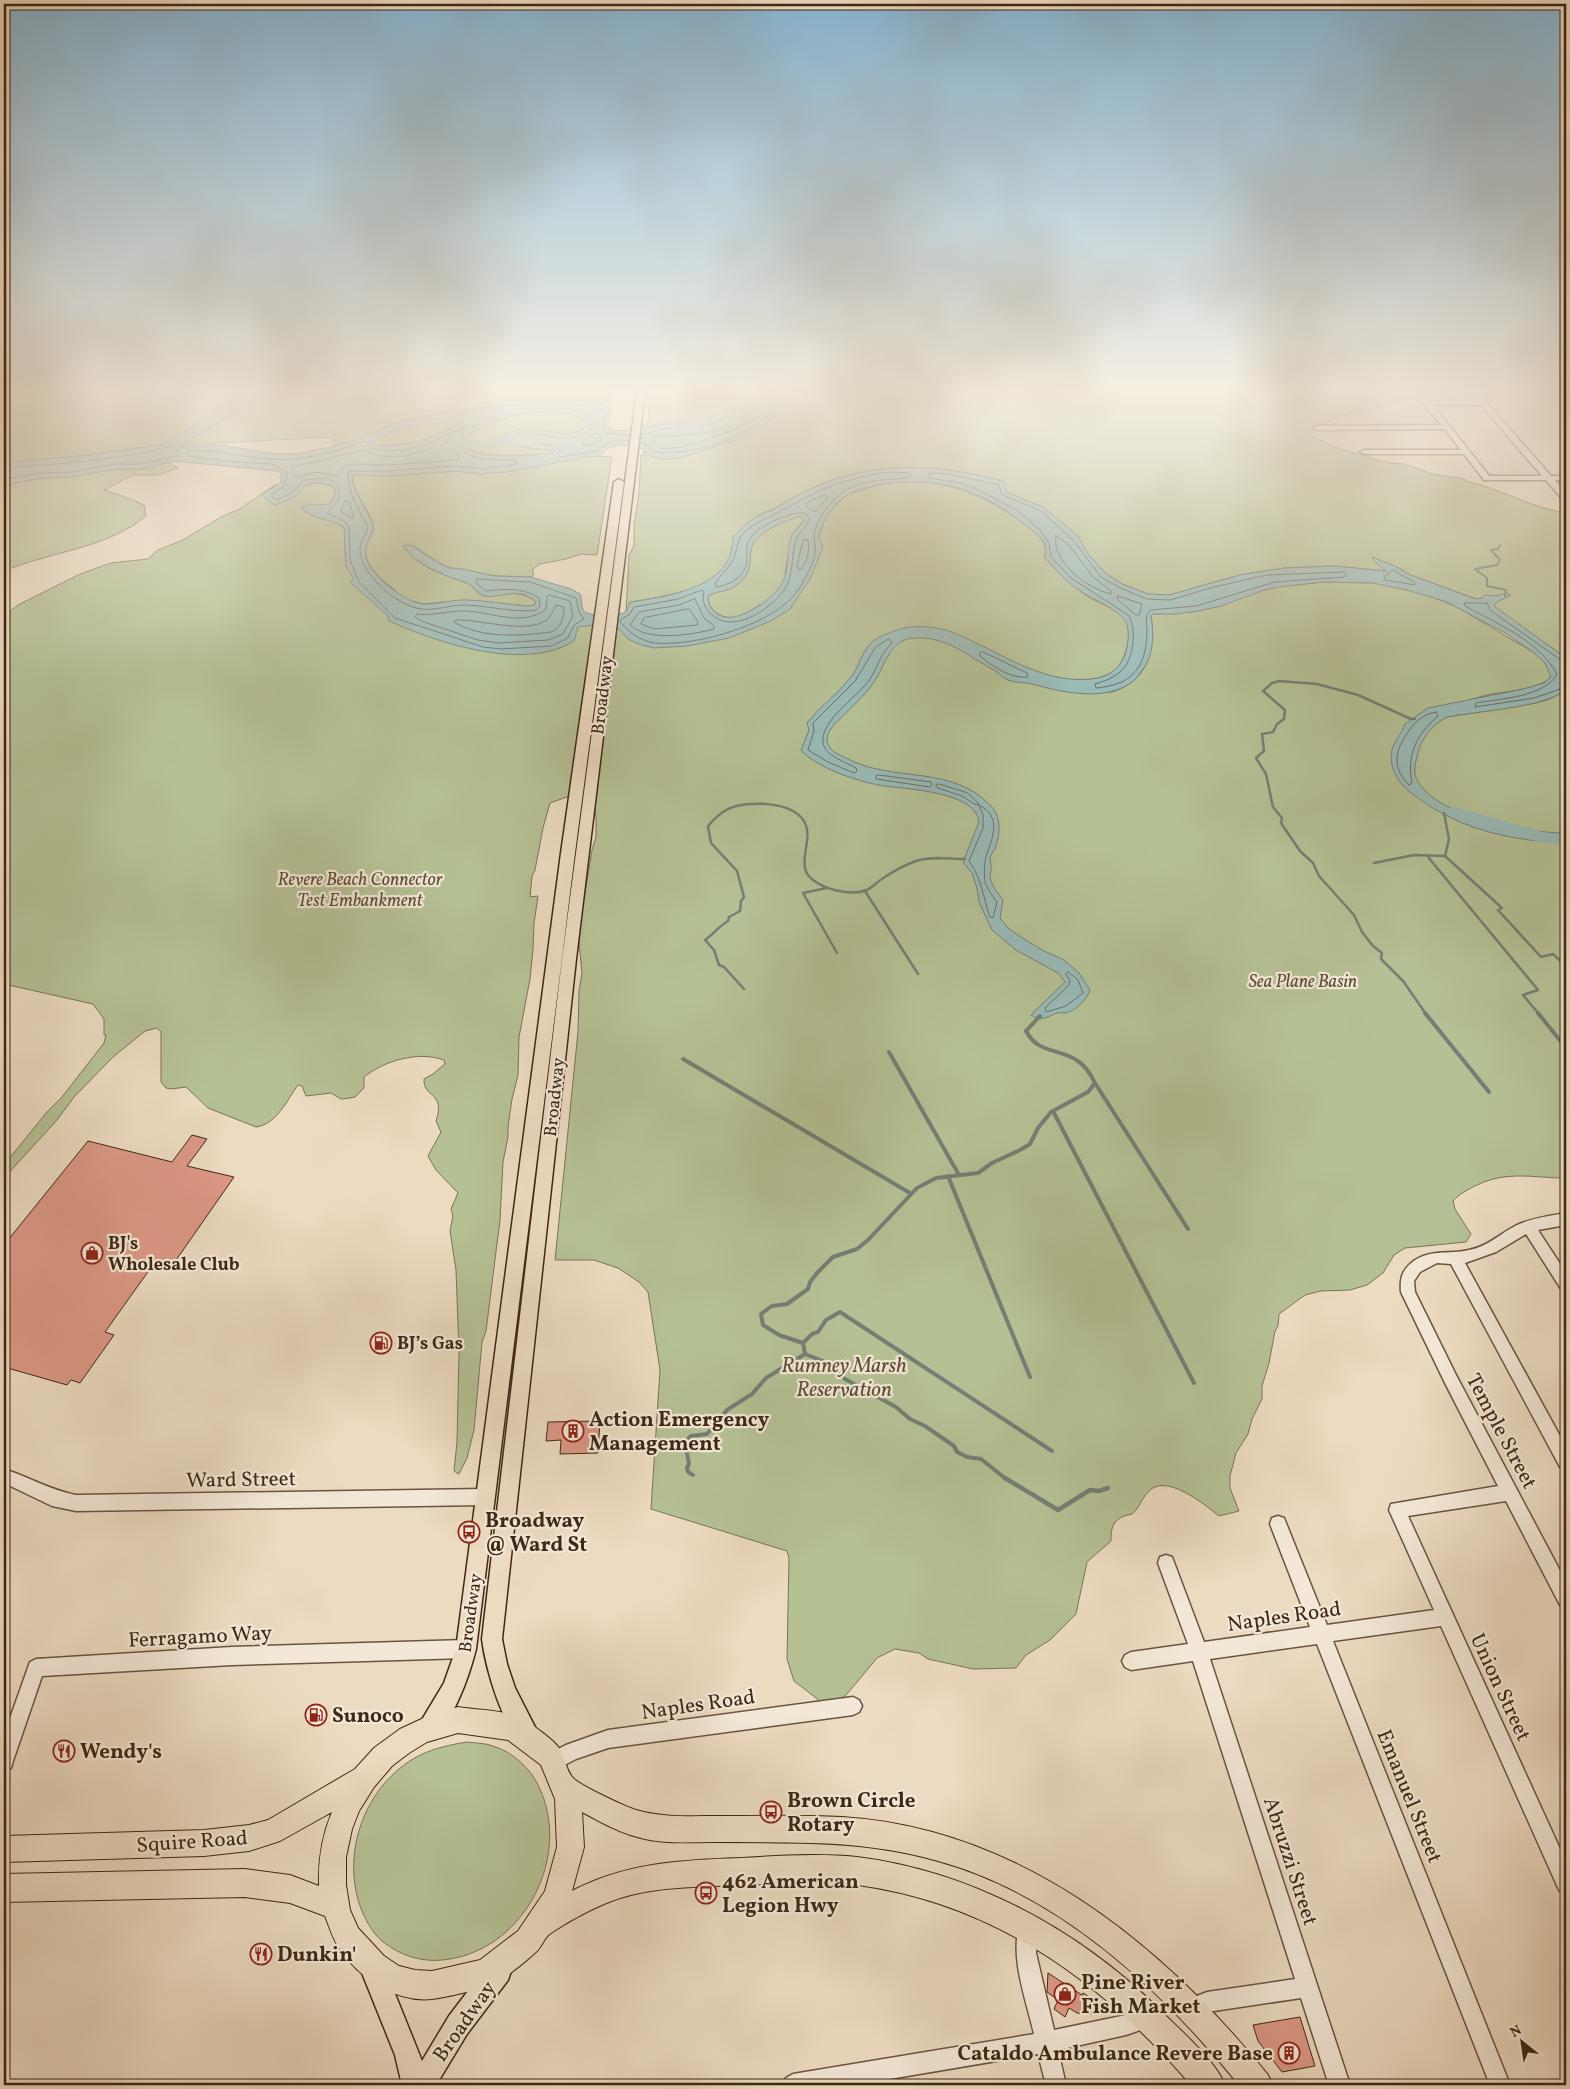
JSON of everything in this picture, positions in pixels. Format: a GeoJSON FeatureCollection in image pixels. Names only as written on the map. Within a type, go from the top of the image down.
{"type":"FeatureCollection","features":[{"type":"Feature","properties":{"kind":"highway"},"geometry":{"type":"LineString","coordinates":[[458,1720],[487,1720],[514,1729],[530,1739],[552,1762],[566,1789],[571,1814],[571,1855],[558,1896],[543,1922],[509,1958],[478,1976],[462,1982],[437,1985],[413,1984],[398,1980],[370,1964],[352,1944],[339,1920],[335,1906],[331,1873],[336,1839],[347,1806],[365,1777],[394,1748],[428,1728],[458,1720]]}},
{"type":"Feature","properties":{"kind":"highway","name":"Squire Road"},"geometry":{"type":"LineString","coordinates":[[4,1849],[204,1843],[249,1838],[271,1832],[295,1820],[365,1777]]}},
{"type":"Feature","properties":{"kind":"highway"},"geometry":{"type":"LineString","coordinates":[[566,1789],[616,1816],[636,1824],[674,1829],[849,1831],[913,1841],[959,1855],[1023,1882],[1086,1919],[1133,1954],[1192,2008],[1258,2085]]}},
{"type":"Feature","properties":{"kind":"highway"},"geometry":{"type":"LineString","coordinates":[[543,1922],[600,1892],[638,1880],[682,1874],[810,1869],[857,1871],[920,1883],[968,1899],[1028,1928],[1089,1968],[1148,2018],[1210,2085]]}},
{"type":"Feature","properties":{"kind":"highway"},"geometry":{"type":"LineString","coordinates":[[4,1888],[245,1883],[290,1889],[335,1906]]}},
{"type":"Feature","properties":{"kind":"main road","name":"Broadway"},"geometry":{"type":"LineString","coordinates":[[530,1739],[506,1695],[494,1657],[492,1639],[569,959],[619,488]]}},
{"type":"Feature","properties":{"kind":"main road","name":"Broadway"},"geometry":{"type":"LineString","coordinates":[[428,1728],[454,1688],[461,1671],[466,1649],[484,1497],[605,620],[625,524],[628,488]]}},
{"type":"Feature","properties":{"kind":"main road","name":"Broadway"},"geometry":{"type":"LineString","coordinates":[[422,2085],[458,2025],[509,1958]]}},
{"type":"Feature","properties":{"kind":"main road","name":"Broadway"},"geometry":{"type":"LineString","coordinates":[[370,1964],[408,2055],[415,2085]]}},
{"type":"Feature","properties":{"kind":"street"},"geometry":{"type":"LineString","coordinates":[[1566,1219],[1544,1222],[1529,1227],[1471,1256],[1455,1258],[1566,1462]]}},
{"type":"Feature","properties":{"kind":"street"},"geometry":{"type":"LineString","coordinates":[[1529,1227],[1566,1285]]}},
{"type":"Feature","properties":{"kind":"street","name":"Temple Street"},"geometry":{"type":"LineString","coordinates":[[1455,1258],[1436,1257],[1415,1268],[1407,1280],[1408,1292],[1451,1380],[1566,1599]]}},
{"type":"Feature","properties":{"kind":"street","name":"Ward Street"},"geometry":{"type":"LineString","coordinates":[[4,1476],[30,1486],[52,1498],[63,1502],[76,1503],[484,1497]]}},
{"type":"Feature","properties":{"kind":"street","name":"Union Street"},"geometry":{"type":"LineString","coordinates":[[1511,1492],[1397,1510],[1566,1883]]}},
{"type":"Feature","properties":{"kind":"street","name":"Emanuel Street"},"geometry":{"type":"LineString","coordinates":[[1278,1524],[1500,2085]]}},
{"type":"Feature","properties":{"kind":"street","name":"Abruzzi Street"},"geometry":{"type":"LineString","coordinates":[[1166,1563],[1199,1651],[1339,2085]]}},
{"type":"Feature","properties":{"kind":"street","name":"Naples Road"},"geometry":{"type":"LineString","coordinates":[[1131,1661],[1444,1617]]}},
{"type":"Feature","properties":{"kind":"street","name":"Ferragamo Way"},"geometry":{"type":"LineString","coordinates":[[4,1761],[36,1668],[232,1656],[466,1649]]}},
{"type":"Feature","properties":{"kind":"street","name":"Naples Road"},"geometry":{"type":"LineString","coordinates":[[552,1762],[572,1751],[608,1739],[853,1706]]}},
{"type":"Feature","properties":{"kind":"street"},"geometry":{"type":"LineString","coordinates":[[1028,1928],[1026,1953],[1056,2085]]}},
{"type":"Feature","properties":{"kind":"street"},"geometry":{"type":"LineString","coordinates":[[1192,2008],[1206,2002],[1307,1987]]}},
{"type":"Feature","properties":{"kind":"street"},"geometry":{"type":"LineString","coordinates":[[793,2085],[1047,2042],[1126,2025],[1148,2018]]}},
{"type":"Feature","properties":{"kind":"green space"},"geometry":{"type":"Polygon","coordinates":[[[4,488],[107,488],[104,490],[144,505],[146,516],[131,527],[96,542],[21,564],[4,571],[4,488]]]}},
{"type":"Feature","properties":{"kind":"green space"},"geometry":{"type":"Polygon","coordinates":[[[269,488],[272,488],[264,497],[275,505],[299,488],[334,488],[336,493],[331,503],[301,507],[313,515],[337,513],[337,523],[345,529],[345,555],[396,591],[378,576],[366,557],[366,549],[373,526],[371,518],[355,488],[607,488],[597,555],[581,554],[540,564],[533,569],[533,576],[531,577],[497,576],[447,567],[413,546],[404,545],[404,548],[414,559],[432,570],[469,584],[481,595],[502,593],[524,595],[536,602],[535,605],[463,600],[424,604],[412,601],[430,612],[627,618],[658,637],[751,616],[761,604],[744,615],[732,618],[716,612],[709,603],[708,597],[711,594],[736,586],[744,578],[749,568],[753,543],[774,526],[800,516],[804,520],[792,534],[785,574],[817,538],[828,513],[847,495],[867,488],[955,488],[992,503],[1032,530],[1044,544],[1044,557],[1064,578],[1087,596],[1113,609],[1126,620],[1129,630],[1128,641],[1124,657],[1119,666],[1105,676],[1083,680],[1107,692],[1119,689],[1134,680],[1146,665],[1151,645],[1151,615],[1153,614],[1191,612],[1221,606],[1243,596],[1275,587],[1323,582],[1379,583],[1431,596],[1457,607],[1533,652],[1543,660],[1552,675],[1542,683],[1534,686],[1516,691],[1492,694],[1468,701],[1401,735],[1417,756],[1423,738],[1447,717],[1536,703],[1550,699],[1566,690],[1566,1172],[1560,1178],[1517,1176],[1497,1178],[1475,1186],[1460,1194],[1453,1201],[1455,1209],[1471,1234],[1466,1242],[1405,1248],[1394,1255],[1383,1273],[1367,1285],[1350,1290],[1321,1291],[1305,1295],[1279,1314],[1278,1326],[1275,1331],[1269,1363],[1262,1386],[1262,1399],[1252,1419],[1248,1434],[1236,1453],[1230,1476],[1230,1488],[1239,1511],[1219,1516],[1184,1492],[1164,1486],[1155,1487],[1146,1494],[1132,1514],[1117,1520],[1112,1529],[1111,1541],[1087,1562],[1076,1614],[1050,1640],[1026,1655],[1016,1668],[973,1669],[928,1659],[919,1653],[895,1649],[877,1658],[847,1694],[835,1703],[828,1705],[820,1701],[794,1681],[787,1659],[789,1558],[787,1551],[651,1509],[660,1370],[648,1292],[639,1282],[618,1268],[594,1260],[555,1260],[578,1032],[579,991],[582,973],[579,943],[580,923],[592,850],[596,837],[594,801],[596,751],[586,756],[575,794],[550,803],[532,876],[530,897],[538,896],[530,979],[519,1037],[518,1075],[512,1099],[503,1162],[500,1220],[486,1331],[482,1342],[474,1430],[467,1458],[459,1474],[454,1471],[457,1442],[459,1353],[456,1270],[450,1231],[453,1216],[451,1209],[458,1193],[436,1170],[428,1156],[441,1132],[436,1121],[438,1105],[427,1090],[424,1079],[445,1064],[444,1060],[424,1056],[413,1057],[382,1066],[364,1077],[364,1088],[355,1097],[350,1098],[341,1099],[331,1093],[306,1096],[302,1086],[298,1085],[276,1116],[263,1125],[256,1127],[208,1108],[186,1087],[166,1088],[161,1082],[161,1032],[157,1028],[145,1031],[113,1057],[74,1097],[57,1120],[4,1178],[4,1165],[47,1112],[62,1097],[104,1043],[106,1035],[104,1035],[104,1019],[93,1004],[4,984],[4,616],[18,605],[80,574],[111,563],[148,559],[158,550],[183,540],[221,517],[238,510],[269,488]]]}},
{"type":"Feature","properties":{"kind":"green space"},"geometry":{"type":"Polygon","coordinates":[[[639,488],[812,488],[759,515],[721,576],[705,585],[678,593],[630,602],[626,613],[629,555],[634,546],[634,525],[639,488]]]}},
{"type":"Feature","properties":{"kind":"green space"},"geometry":{"type":"Polygon","coordinates":[[[1006,488],[1492,488],[1540,507],[1566,513],[1566,658],[1493,606],[1509,596],[1500,595],[1476,599],[1408,574],[1387,563],[1384,568],[1387,571],[1334,566],[1284,568],[1240,575],[1169,595],[1148,594],[1122,584],[1105,573],[1088,554],[1077,536],[1043,507],[1006,492],[1006,488]]]}},
{"type":"Feature","properties":{"kind":"green space"},"geometry":{"type":"Polygon","coordinates":[[[467,1742],[490,1745],[508,1752],[536,1780],[548,1814],[550,1841],[545,1869],[535,1894],[520,1917],[500,1937],[477,1951],[450,1959],[425,1960],[393,1949],[375,1934],[366,1920],[356,1890],[354,1869],[355,1847],[360,1826],[369,1806],[381,1788],[396,1772],[413,1759],[433,1750],[467,1742]]]}},
{"type":"Feature","properties":{"kind":"water"},"geometry":{"type":"Polygon","coordinates":[[[271,488],[302,488],[295,497],[275,505],[264,497],[263,494],[271,488]]]}},
{"type":"Feature","properties":{"kind":"water"},"geometry":{"type":"Polygon","coordinates":[[[334,488],[355,488],[373,527],[366,550],[368,563],[377,576],[407,599],[422,604],[464,600],[528,606],[535,605],[536,602],[530,597],[517,593],[491,596],[478,593],[466,582],[426,566],[403,545],[413,546],[436,562],[449,568],[494,576],[531,577],[571,589],[580,594],[585,612],[603,616],[622,614],[631,602],[680,592],[711,579],[722,568],[730,555],[733,538],[743,527],[758,516],[773,510],[804,492],[813,488],[864,488],[842,498],[825,519],[819,537],[823,547],[810,579],[790,609],[771,621],[729,638],[687,646],[654,648],[628,639],[616,626],[601,624],[578,627],[574,641],[554,650],[531,654],[481,651],[432,638],[389,621],[388,616],[350,582],[354,579],[346,566],[344,527],[315,517],[301,507],[331,503],[336,493],[334,488]],[[800,516],[775,526],[757,538],[750,553],[749,568],[744,578],[728,590],[709,595],[708,600],[712,609],[719,615],[728,617],[738,616],[758,607],[775,593],[786,575],[792,535],[804,520],[800,516]]]}},
{"type":"Feature","properties":{"kind":"water"},"geometry":{"type":"Polygon","coordinates":[[[960,488],[1006,488],[1006,492],[1043,507],[1078,536],[1088,554],[1105,573],[1122,584],[1148,594],[1169,595],[1240,575],[1284,568],[1334,566],[1386,571],[1372,557],[1397,567],[1408,574],[1475,599],[1483,598],[1485,595],[1496,596],[1507,593],[1511,595],[1497,602],[1494,606],[1566,658],[1566,690],[1556,696],[1526,705],[1447,717],[1441,720],[1431,729],[1418,751],[1415,774],[1417,780],[1428,793],[1443,804],[1484,821],[1529,830],[1566,833],[1566,843],[1527,840],[1488,832],[1470,826],[1435,809],[1418,798],[1402,785],[1395,774],[1391,755],[1395,743],[1405,724],[1428,708],[1523,689],[1544,683],[1551,677],[1545,663],[1533,652],[1505,633],[1447,602],[1407,590],[1373,583],[1323,582],[1264,590],[1221,606],[1198,611],[1153,614],[1151,616],[1153,637],[1151,651],[1147,663],[1137,677],[1120,689],[1095,694],[1056,690],[1012,681],[956,648],[937,640],[926,638],[906,639],[899,643],[889,654],[871,686],[831,729],[827,739],[828,744],[837,754],[866,766],[885,771],[941,779],[958,784],[975,793],[995,811],[999,832],[997,844],[990,858],[990,877],[993,886],[1003,900],[1000,918],[1009,929],[1021,937],[1042,950],[1064,960],[1079,973],[1090,990],[1084,1001],[1069,1012],[1057,1013],[1044,1018],[1031,1015],[1065,982],[1058,973],[1016,950],[992,930],[979,902],[972,873],[963,862],[979,822],[975,812],[967,804],[940,794],[875,784],[840,774],[817,763],[801,750],[809,730],[807,723],[851,677],[870,644],[888,633],[907,627],[930,627],[945,630],[1026,667],[1061,678],[1079,680],[1098,678],[1110,673],[1123,660],[1128,637],[1128,627],[1124,619],[1114,610],[1079,590],[1065,579],[1044,557],[1046,552],[1045,544],[1032,530],[1012,515],[978,495],[960,488]]]}},
{"type":"Feature","properties":{"kind":"building","name":"BJ's Wholesale Club"},"geometry":{"type":"Polygon","coordinates":[[[192,1135],[207,1139],[187,1166],[234,1177],[172,1266],[155,1262],[105,1332],[114,1335],[80,1383],[71,1380],[67,1385],[4,1367],[4,1245],[88,1141],[172,1162],[192,1135]]]}},
{"type":"Feature","properties":{"kind":"building","name":"Action Emergency Management"},"geometry":{"type":"Polygon","coordinates":[[[600,1421],[598,1453],[560,1454],[561,1440],[546,1441],[548,1422],[600,1421]]]}},
{"type":"Feature","properties":{"kind":"building","name":"Pine River Fish Market"},"geometry":{"type":"Polygon","coordinates":[[[1048,1973],[1082,1995],[1083,1993],[1096,2001],[1091,2014],[1077,2013],[1069,2008],[1065,2017],[1054,2009],[1058,2000],[1047,1992],[1048,1973]]]}},
{"type":"Feature","properties":{"kind":"building","name":"Cataldo Ambulance Revere Base"},"geometry":{"type":"Polygon","coordinates":[[[1300,2017],[1315,2066],[1282,2072],[1258,2041],[1253,2025],[1300,2017]]]}},
{"type":"Feature","properties":{"kind":"waterway"},"geometry":{"type":"LineString","coordinates":[[1500,545],[1498,549],[1491,550],[1500,560],[1497,565],[1475,569],[1487,578],[1487,586],[1506,590],[1505,596]]}},
{"type":"Feature","properties":{"kind":"waterway"},"geometry":{"type":"LineString","coordinates":[[1415,719],[1411,719],[1358,695],[1317,684],[1279,681],[1272,683],[1263,691],[1285,710],[1284,719],[1277,724],[1273,732],[1262,734],[1264,751],[1256,758],[1266,774],[1273,807],[1282,818],[1281,823],[1300,851],[1313,863],[1319,876],[1354,915],[1362,932],[1373,946],[1382,953],[1381,959],[1403,981],[1426,1014]]}},
{"type":"Feature","properties":{"kind":"waterway"},"geometry":{"type":"LineString","coordinates":[[744,989],[724,967],[719,965],[714,950],[705,940],[728,921],[729,917],[740,911],[741,901],[744,897],[737,871],[711,843],[708,826],[717,816],[728,809],[747,804],[770,804],[791,810],[805,823],[807,830],[804,861],[808,875],[818,884],[839,891],[861,892],[867,890],[894,871],[922,859],[965,859]]}},
{"type":"Feature","properties":{"kind":"waterway"},"geometry":{"type":"LineString","coordinates":[[1455,812],[1542,837],[1566,841]]}},
{"type":"Feature","properties":{"kind":"waterway"},"geometry":{"type":"LineString","coordinates":[[1444,813],[1449,839],[1445,856]]}},
{"type":"Feature","properties":{"kind":"waterway"},"geometry":{"type":"LineString","coordinates":[[1374,863],[1414,855],[1445,856]]}},
{"type":"Feature","properties":{"kind":"waterway"},"geometry":{"type":"LineString","coordinates":[[1445,856],[1502,908],[1498,910],[1541,957],[1553,954],[1566,966]]}},
{"type":"Feature","properties":{"kind":"waterway"},"geometry":{"type":"LineString","coordinates":[[1428,857],[1538,990],[1523,995],[1539,1014]]}},
{"type":"Feature","properties":{"kind":"waterway"},"geometry":{"type":"LineString","coordinates":[[827,888],[803,893],[837,953]]}},
{"type":"Feature","properties":{"kind":"waterway"},"geometry":{"type":"LineString","coordinates":[[865,891],[918,974]]}},
{"type":"Feature","properties":{"kind":"waterway"},"geometry":{"type":"LineString","coordinates":[[1425,1013],[1489,1092]]}},
{"type":"Feature","properties":{"kind":"waterway"},"geometry":{"type":"LineString","coordinates":[[1538,1013],[1566,1048]]}},
{"type":"Feature","properties":{"kind":"waterway"},"geometry":{"type":"LineString","coordinates":[[1040,1016],[1026,1031],[1033,1040],[1041,1046],[1078,1061],[1087,1070],[1095,1083]]}},
{"type":"Feature","properties":{"kind":"waterway"},"geometry":{"type":"LineString","coordinates":[[889,1052],[959,1175]]}},
{"type":"Feature","properties":{"kind":"waterway"},"geometry":{"type":"LineString","coordinates":[[683,1059],[910,1193]]}},
{"type":"Feature","properties":{"kind":"waterway"},"geometry":{"type":"LineString","coordinates":[[948,1177],[978,1173],[992,1163],[1030,1144],[1038,1128],[1051,1112],[1088,1092],[1095,1083]]}},
{"type":"Feature","properties":{"kind":"waterway"},"geometry":{"type":"LineString","coordinates":[[1095,1083],[1188,1229]]}},
{"type":"Feature","properties":{"kind":"waterway"},"geometry":{"type":"LineString","coordinates":[[1053,1111],[1194,1383]]}},
{"type":"Feature","properties":{"kind":"waterway"},"geometry":{"type":"LineString","coordinates":[[803,1343],[779,1335],[763,1325],[761,1314],[772,1306],[787,1304],[808,1289],[810,1282],[817,1273],[833,1257],[857,1249],[868,1240],[917,1188],[936,1178],[948,1177]]}},
{"type":"Feature","properties":{"kind":"waterway"},"geometry":{"type":"LineString","coordinates":[[948,1177],[1030,1377]]}},
{"type":"Feature","properties":{"kind":"waterway"},"geometry":{"type":"LineString","coordinates":[[803,1343],[812,1334],[818,1332],[826,1320],[840,1312],[1052,1451]]}},
{"type":"Feature","properties":{"kind":"waterway"},"geometry":{"type":"LineString","coordinates":[[803,1343],[805,1354]]}},
{"type":"Feature","properties":{"kind":"waterway"},"geometry":{"type":"LineString","coordinates":[[693,1475],[688,1472],[687,1468],[689,1464],[685,1442],[691,1436],[707,1434],[727,1410],[752,1394],[766,1378],[805,1354]]}},
{"type":"Feature","properties":{"kind":"waterway"},"geometry":{"type":"LineString","coordinates":[[805,1354],[825,1362],[845,1379],[896,1407],[910,1419],[925,1426],[954,1446],[957,1452],[967,1457],[981,1459],[1006,1479]]}},
{"type":"Feature","properties":{"kind":"waterway"},"geometry":{"type":"LineString","coordinates":[[1005,1478],[1058,1510],[1090,1490],[1099,1491],[1108,1488]]}},
{"type":"Feature","properties":{"kind":"place","name":"BJ's Wholesale Club"},"geometry":{"type":"Point","coordinates":[92,1253]}},
{"type":"Feature","properties":{"kind":"place","name":"BJ’s Gas"},"geometry":{"type":"Point","coordinates":[381,1343]}},
{"type":"Feature","properties":{"kind":"place","name":"Action Emergency Management"},"geometry":{"type":"Point","coordinates":[573,1431]}},
{"type":"Feature","properties":{"kind":"place","name":"Broadway @ Ward St"},"geometry":{"type":"Point","coordinates":[469,1532]}},
{"type":"Feature","properties":{"kind":"place","name":"Sunoco"},"geometry":{"type":"Point","coordinates":[316,1715]}},
{"type":"Feature","properties":{"kind":"place","name":"Wendy's"},"geometry":{"type":"Point","coordinates":[64,1751]}},
{"type":"Feature","properties":{"kind":"place","name":"Brown Circle Rotary"},"geometry":{"type":"Point","coordinates":[771,1812]}},
{"type":"Feature","properties":{"kind":"place","name":"462 American Legion Hwy"},"geometry":{"type":"Point","coordinates":[706,1893]}},
{"type":"Feature","properties":{"kind":"place","name":"Dunkin'"},"geometry":{"type":"Point","coordinates":[261,1954]}},
{"type":"Feature","properties":{"kind":"place","name":"Pine River Fish Market"},"geometry":{"type":"Point","coordinates":[1065,1994]}},
{"type":"Feature","properties":{"kind":"place","name":"Cataldo Ambulance Revere Base"},"geometry":{"type":"Point","coordinates":[1289,2053]}},
{"type":"Feature","properties":{"kind":"park label","name":"Revere Beach Connector Test Embankment"},"geometry":{"type":"Point","coordinates":[360,890]}},
{"type":"Feature","properties":{"kind":"park label","name":"Sea Plane Basin"},"geometry":{"type":"Point","coordinates":[1303,981]}},
{"type":"Feature","properties":{"kind":"park label","name":"Rumney Marsh Reservation"},"geometry":{"type":"Point","coordinates":[844,1377]}}]}
